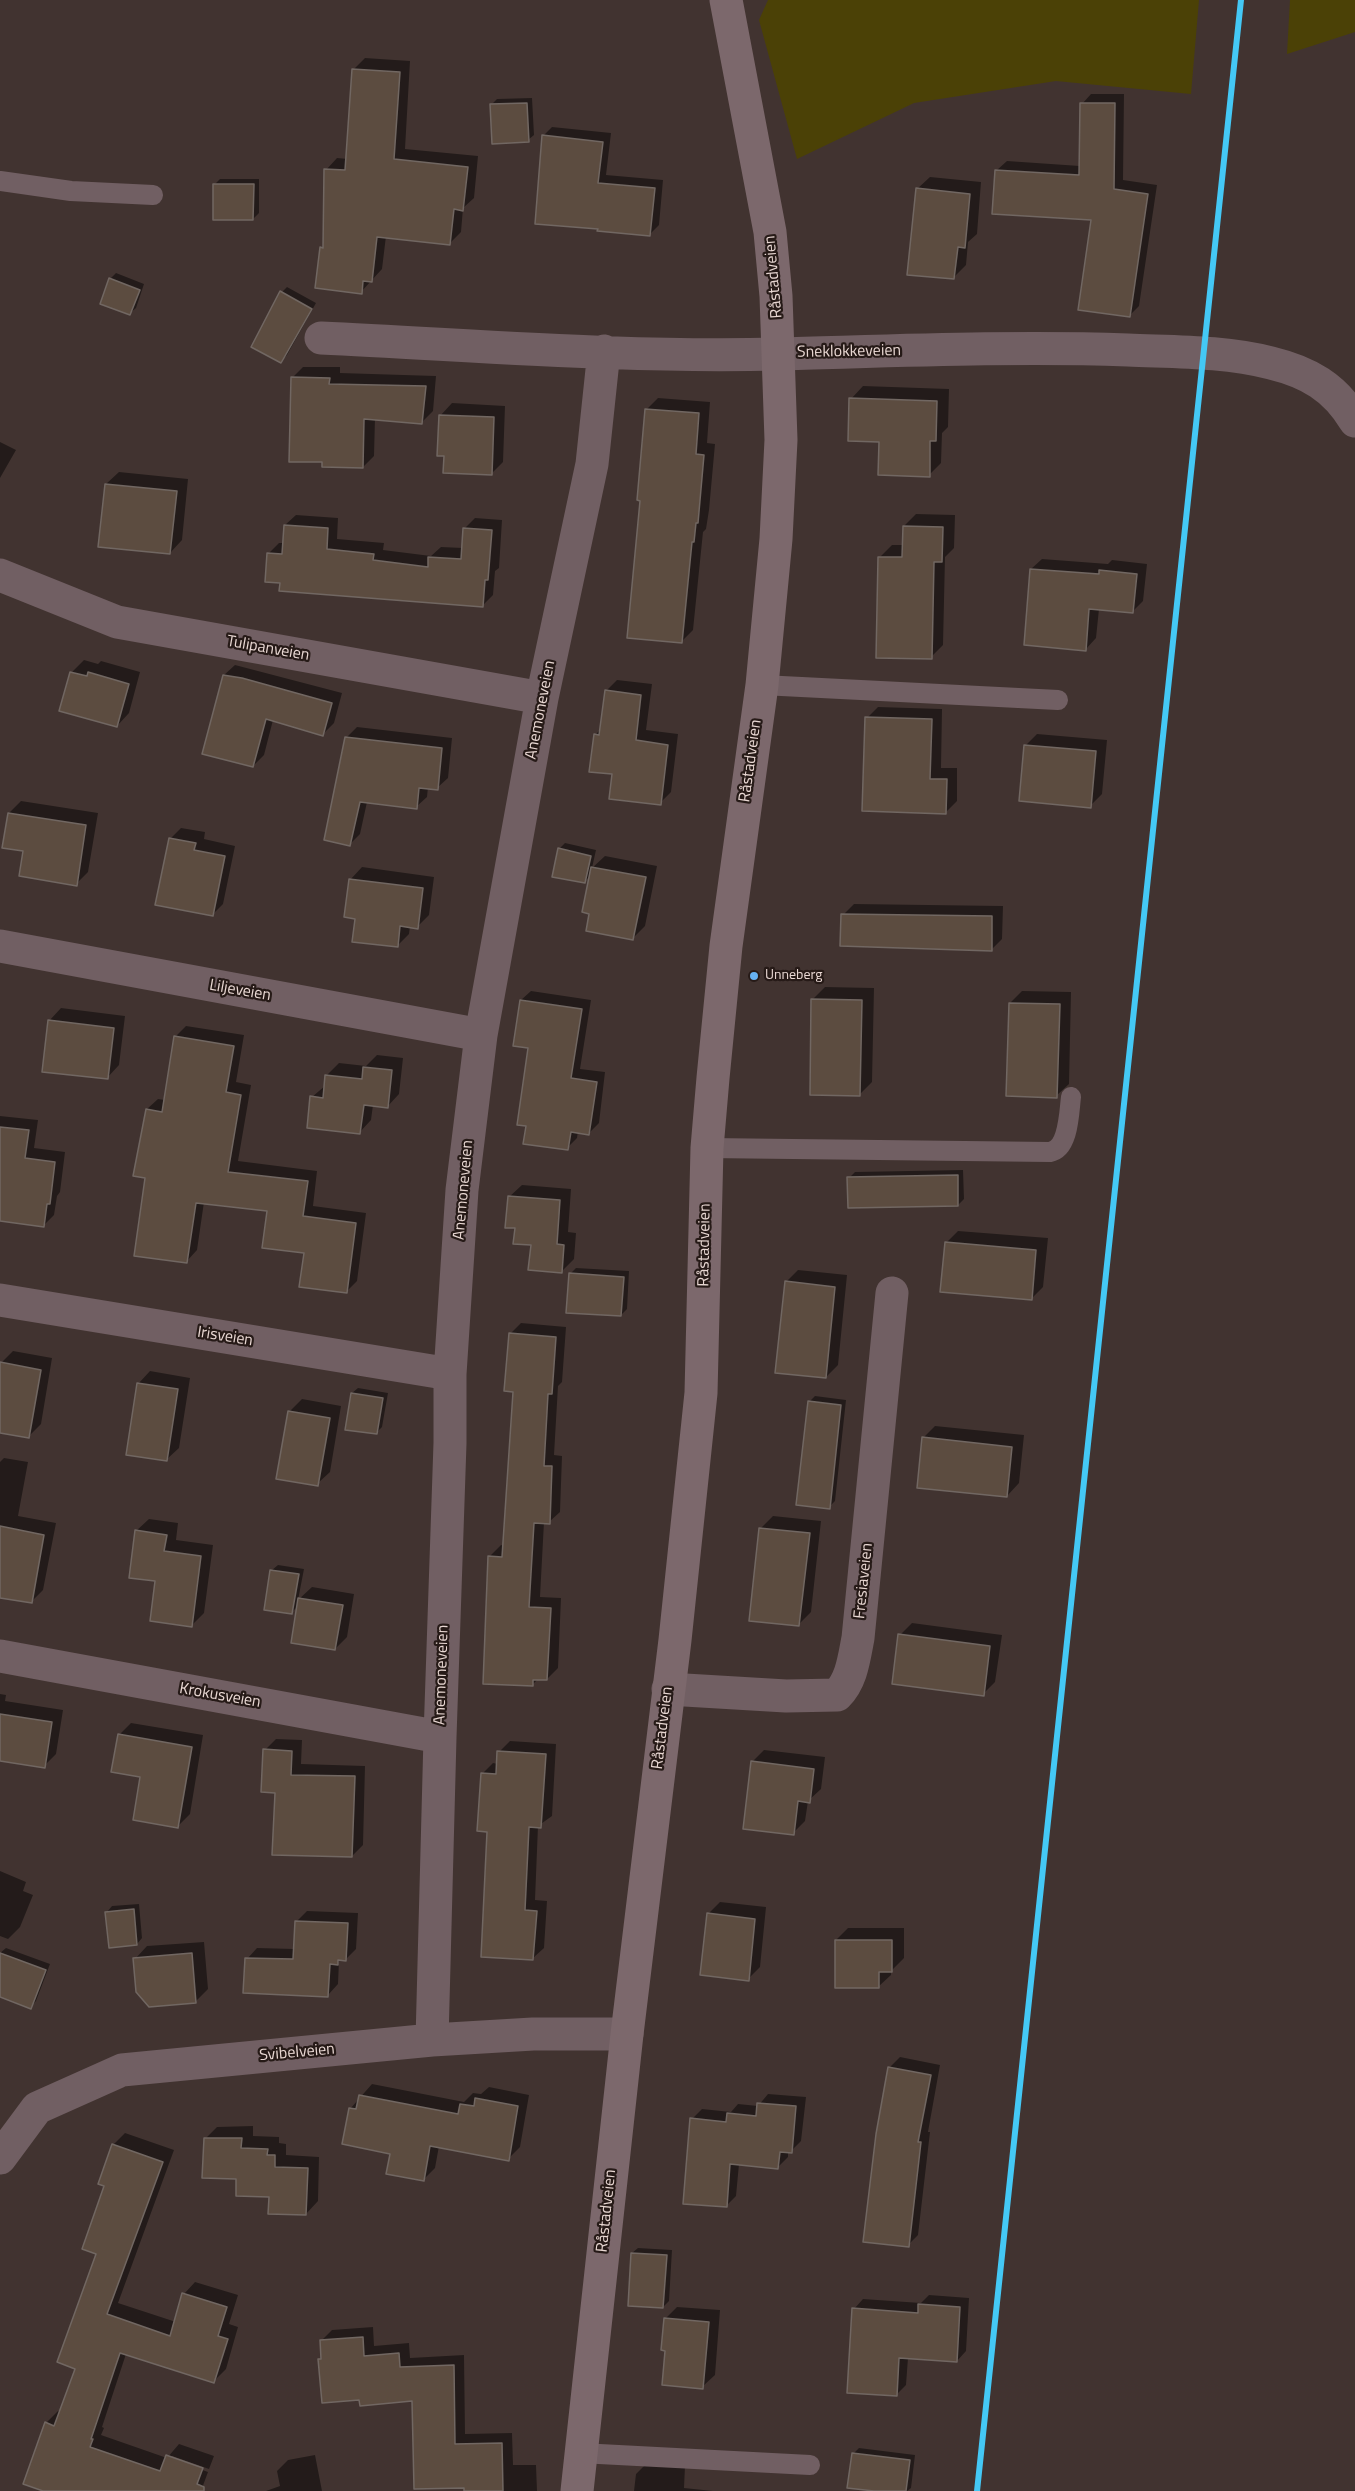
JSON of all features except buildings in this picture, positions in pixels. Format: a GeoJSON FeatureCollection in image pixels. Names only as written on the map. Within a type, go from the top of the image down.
{"type":"FeatureCollection","features":[{"type":"Feature","properties":{"kind":"main road","name":"Råstadveien"},"geometry":{"type":"LineString","coordinates":[[577,2491],[701,1393],[707,1148],[726,946],[771,609],[779,484],[781,440],[779,354],[770,232],[726,0]]}},
{"type":"Feature","properties":{"kind":"street","name":"Sneklokkeveien"},"geometry":{"type":"LineString","coordinates":[[321,338],[604,351],[779,354],[1063,348],[1204,354],[1269,362],[1306,374],[1331,390],[1345,404],[1355,421]]}},
{"type":"Feature","properties":{"kind":"street","name":"Anemoneveien"},"geometry":{"type":"LineString","coordinates":[[432,2040],[450,1455],[450,1374],[462,1190],[481,1035],[542,698],[592,464],[604,351]]}},
{"type":"Feature","properties":{"kind":"street","name":"Tulipanveien"},"geometry":{"type":"LineString","coordinates":[[0,575],[117,622],[542,698]]}},
{"type":"Feature","properties":{"kind":"street","name":"Liljeveien"},"geometry":{"type":"LineString","coordinates":[[0,946],[481,1035]]}},
{"type":"Feature","properties":{"kind":"street","name":"Fresiaveien"},"geometry":{"type":"LineString","coordinates":[[668,1689],[786,1696],[837,1695],[845,1688],[852,1670],[858,1638],[892,1293]]}},
{"type":"Feature","properties":{"kind":"street","name":"Irisveien"},"geometry":{"type":"LineString","coordinates":[[0,1300],[450,1374]]}},
{"type":"Feature","properties":{"kind":"street","name":"Krokusveien"},"geometry":{"type":"LineString","coordinates":[[0,1656],[440,1737]]}},
{"type":"Feature","properties":{"kind":"street","name":"Svibelveien"},"geometry":{"type":"LineString","coordinates":[[0,2158],[37,2108],[122,2070],[432,2040],[533,2034],[627,2034]]}},
{"type":"Feature","properties":{"kind":"lane"},"geometry":{"type":"LineString","coordinates":[[0,181],[71,191],[153,195]]}},
{"type":"Feature","properties":{"kind":"lane"},"geometry":{"type":"LineString","coordinates":[[762,685],[1058,700]]}},
{"type":"Feature","properties":{"kind":"lane"},"geometry":{"type":"LineString","coordinates":[[707,1148],[1050,1152],[1060,1147],[1065,1137],[1071,1097]]}},
{"type":"Feature","properties":{"kind":"lane"},"geometry":{"type":"LineString","coordinates":[[580,2453],[810,2465]]}},
{"type":"Feature","properties":{"kind":"shaded area"},"geometry":{"type":"Polygon","coordinates":[[[768,0],[1199,0],[1191,94],[1056,81],[914,103],[797,159],[759,20],[768,0]]]}},
{"type":"Feature","properties":{"kind":"shaded area"},"geometry":{"type":"Polygon","coordinates":[[[1290,0],[1355,0],[1355,32],[1287,54],[1290,0]]]}},
{"type":"Feature","properties":{"kind":"transit line"},"geometry":{"type":"LineString","coordinates":[[977,2491],[1241,0]]}},
{"type":"Feature","properties":{"kind":"place","name":"Unneberg"},"geometry":{"type":"Point","coordinates":[754,976]}}]}
